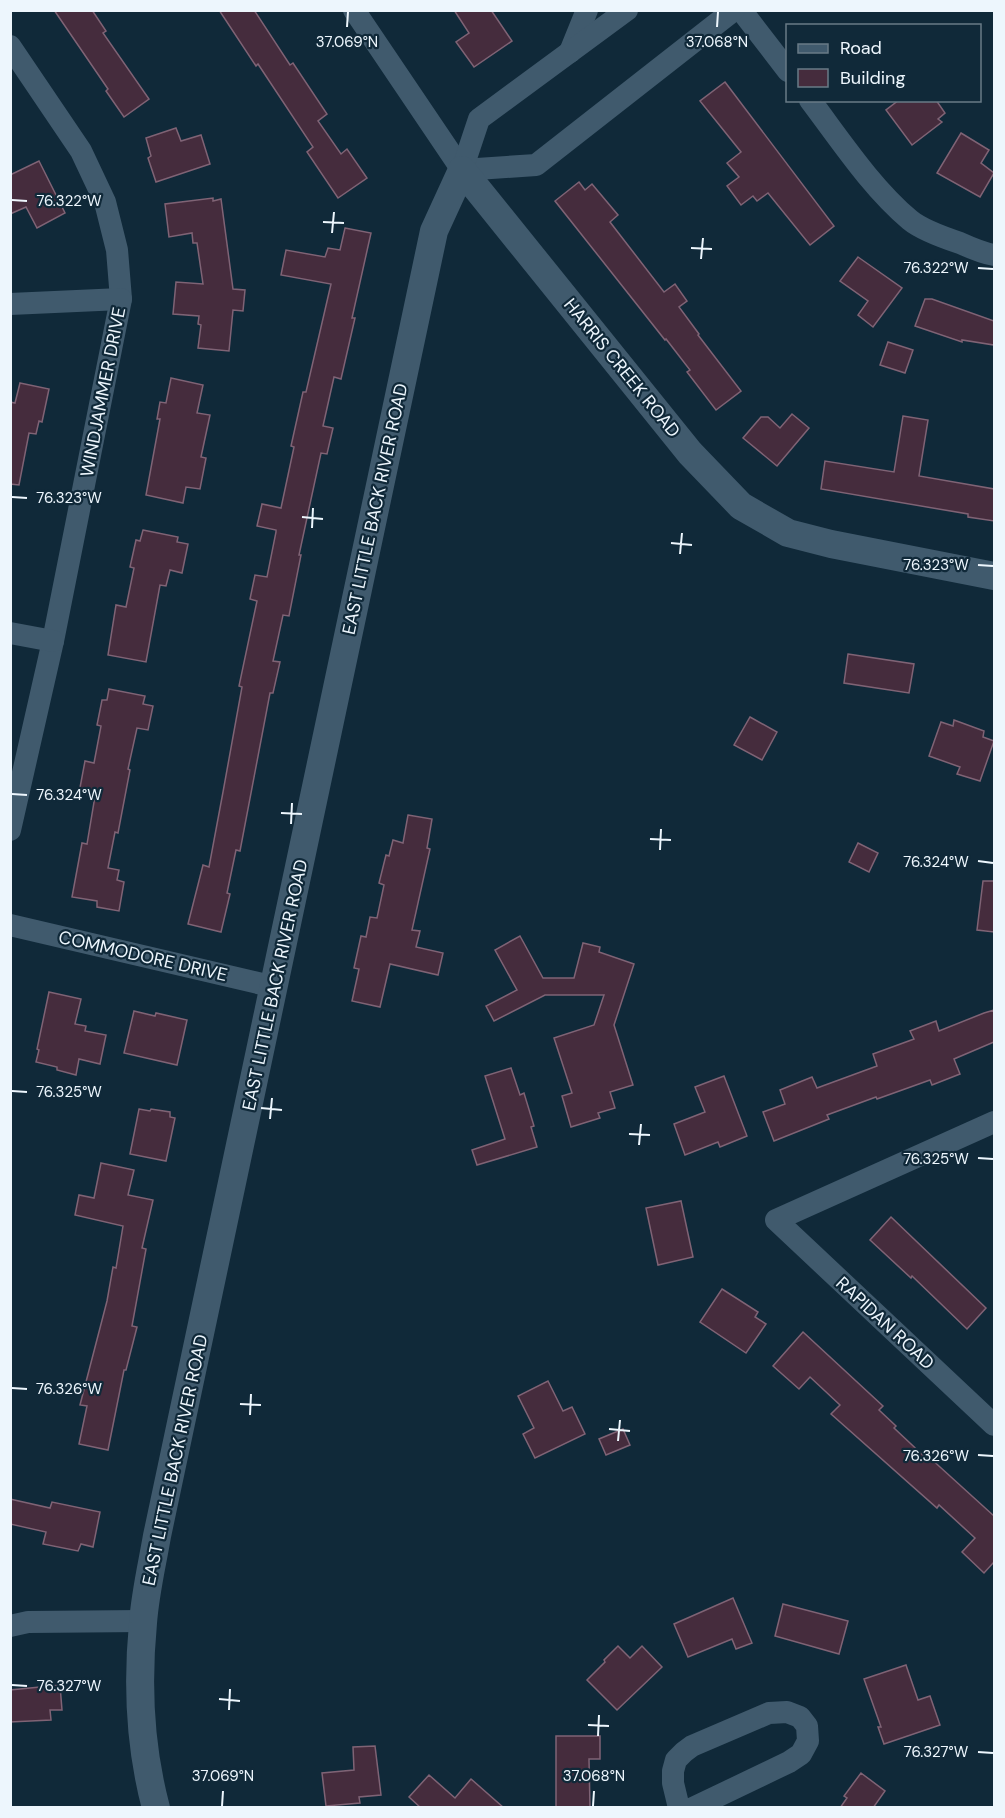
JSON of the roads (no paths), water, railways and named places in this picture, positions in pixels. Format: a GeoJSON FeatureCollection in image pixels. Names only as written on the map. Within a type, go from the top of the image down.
{"type":"FeatureCollection","features":[{"type":"Feature","properties":{"kind":"street","name":"HARRIS CREEK ROAD"},"geometry":{"type":"LineString","coordinates":[[354,10],[462,170],[690,453],[741,506],[788,533],[994,576]]}},
{"type":"Feature","properties":{"kind":"street"},"geometry":{"type":"LineString","coordinates":[[570,52],[587,10]]}},
{"type":"Feature","properties":{"kind":"street","name":"EAST LITTLE BACK RIVER ROAD"},"geometry":{"type":"LineString","coordinates":[[156,1808],[142,1734],[140,1679],[143,1621],[160,1525],[434,231],[462,170],[479,119],[627,10]]}},
{"type":"Feature","properties":{"kind":"street"},"geometry":{"type":"LineString","coordinates":[[462,170],[536,165],[734,10]]}},
{"type":"Feature","properties":{"kind":"street"},"geometry":{"type":"LineString","coordinates":[[741,10],[786,68]]}},
{"type":"Feature","properties":{"kind":"street","name":"WINDJAMMER DRIVE"},"geometry":{"type":"LineString","coordinates":[[10,46],[81,152],[105,202],[117,250],[121,299],[53,641],[10,830]]}},
{"type":"Feature","properties":{"kind":"street"},"geometry":{"type":"LineString","coordinates":[[812,102],[887,197],[912,221],[946,238],[994,255]]}},
{"type":"Feature","properties":{"kind":"street"},"geometry":{"type":"LineString","coordinates":[[10,304],[121,299]]}},
{"type":"Feature","properties":{"kind":"street"},"geometry":{"type":"LineString","coordinates":[[10,633],[53,641]]}},
{"type":"Feature","properties":{"kind":"street","name":"COMMODORE DRIVE"},"geometry":{"type":"LineString","coordinates":[[10,924],[275,987]]}},
{"type":"Feature","properties":{"kind":"street","name":"RAPIDAN ROAD"},"geometry":{"type":"LineString","coordinates":[[994,1122],[776,1220],[994,1425]]}},
{"type":"Feature","properties":{"kind":"street"},"geometry":{"type":"LineString","coordinates":[[10,1626],[28,1622],[143,1621]]}},
{"type":"Feature","properties":{"kind":"street"},"geometry":{"type":"LineString","coordinates":[[680,1808],[673,1783],[673,1771],[676,1760],[692,1746],[769,1713],[787,1712],[800,1717],[807,1726],[808,1741],[801,1754],[693,1808]]}}]}
